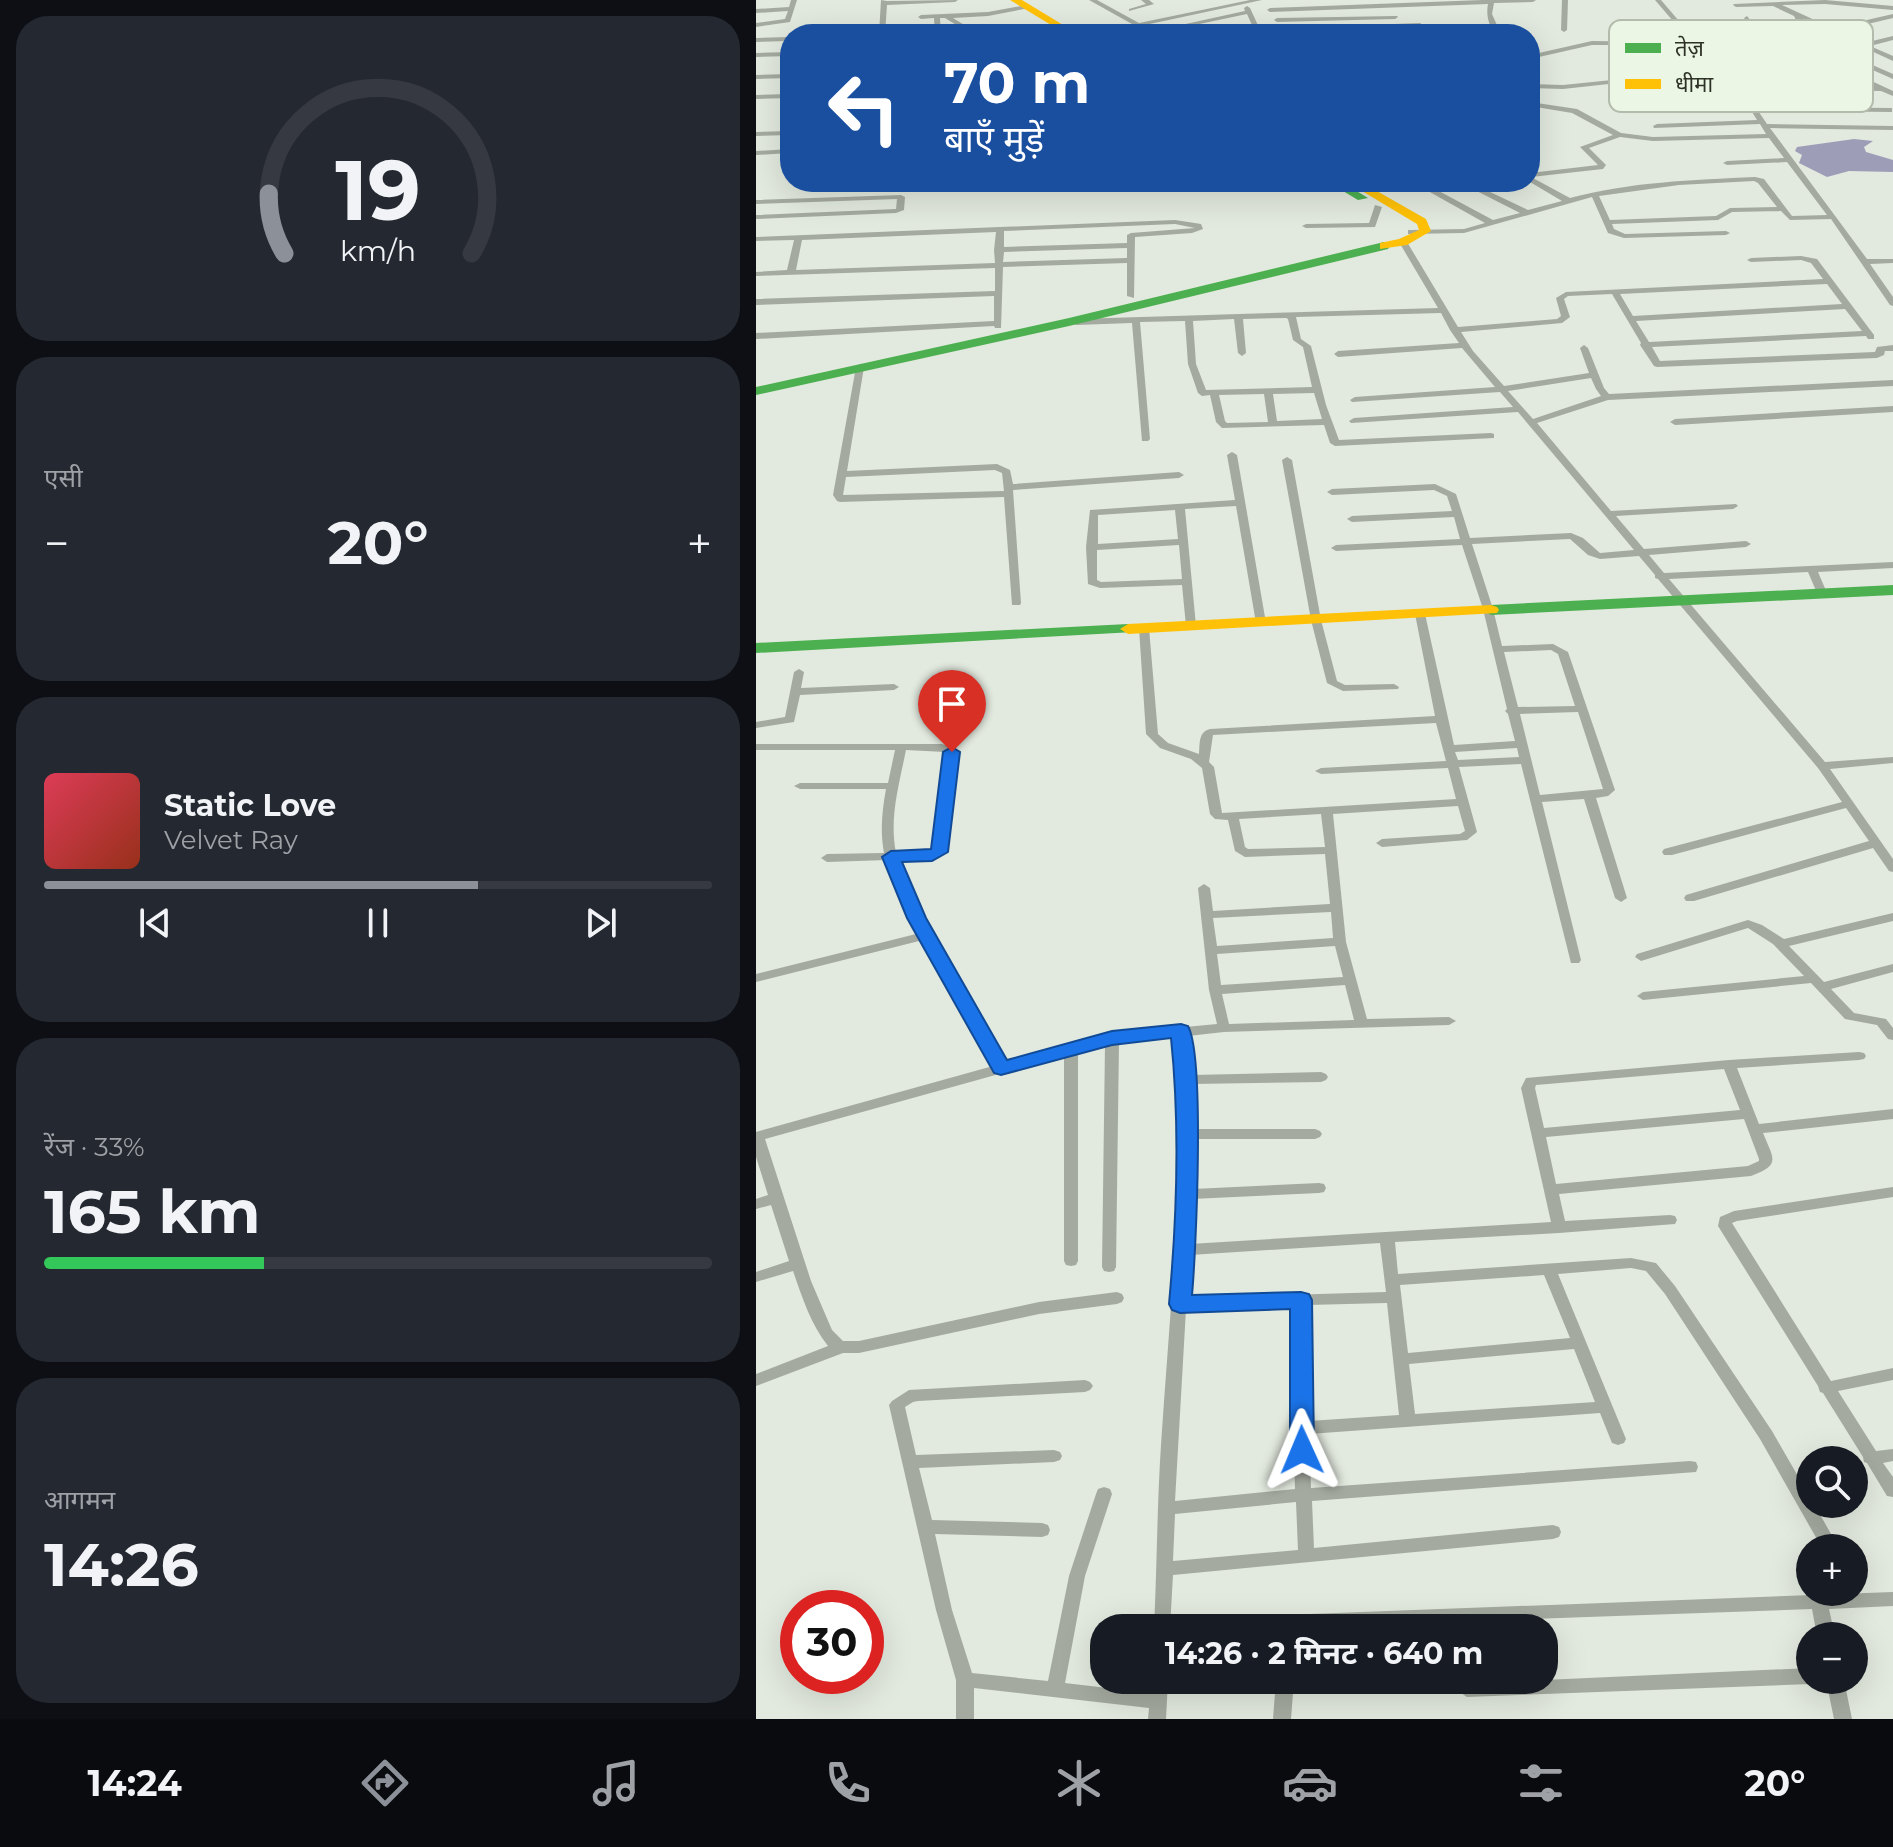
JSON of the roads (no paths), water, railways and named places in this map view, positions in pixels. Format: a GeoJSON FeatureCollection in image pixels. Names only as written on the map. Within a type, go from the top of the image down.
{"type":"FeatureCollection","features":[{"type":"Feature","properties":{"kind":"main road"},"geometry":{"type":"LineString","coordinates":[[1024,3],[1057,24]]}},
{"type":"Feature","properties":{"kind":"main road"},"geometry":{"type":"LineString","coordinates":[[1024,3],[1070,24]]}},
{"type":"Feature","properties":{"kind":"main road"},"geometry":{"type":"LineString","coordinates":[[1352,192],[1407,224],[1413,236]]}},
{"type":"Feature","properties":{"kind":"main road"},"geometry":{"type":"LineString","coordinates":[[756,380],[997,324],[1069,322],[1413,236],[1426,227],[1370,192]]}},
{"type":"Feature","properties":{"kind":"main road"},"geometry":{"type":"LineString","coordinates":[[756,391],[1031,324],[1131,296],[1413,236]]}},
{"type":"Feature","properties":{"kind":"main road"},"geometry":{"type":"LineString","coordinates":[[756,648],[1893,590]]}},
{"type":"Feature","properties":{"kind":"street"},"geometry":{"type":"LineString","coordinates":[[756,25],[785,23],[789,20],[794,0]]}},
{"type":"Feature","properties":{"kind":"street"},"geometry":{"type":"LineString","coordinates":[[883,24],[884,1],[955,0]]}},
{"type":"Feature","properties":{"kind":"street"},"geometry":{"type":"LineString","coordinates":[[1092,0],[1135,24]]}},
{"type":"Feature","properties":{"kind":"street"},"geometry":{"type":"LineString","coordinates":[[1131,10],[1151,4],[1144,0]]}},
{"type":"Feature","properties":{"kind":"street"},"geometry":{"type":"LineString","coordinates":[[1142,24],[1208,6],[1261,0],[1280,24]]}},
{"type":"Feature","properties":{"kind":"street"},"geometry":{"type":"LineString","coordinates":[[1492,0],[1489,14],[1493,24]]}},
{"type":"Feature","properties":{"kind":"street"},"geometry":{"type":"LineString","coordinates":[[1270,10],[1344,4],[1533,0]]}},
{"type":"Feature","properties":{"kind":"street"},"geometry":{"type":"LineString","coordinates":[[1564,30],[1565,0]]}},
{"type":"Feature","properties":{"kind":"street"},"geometry":{"type":"LineString","coordinates":[[1658,0],[1675,20]]}},
{"type":"Feature","properties":{"kind":"street"},"geometry":{"type":"LineString","coordinates":[[1244,2],[1254,24]]}},
{"type":"Feature","properties":{"kind":"street"},"geometry":{"type":"LineString","coordinates":[[1734,2],[1825,2],[1893,8]]}},
{"type":"Feature","properties":{"kind":"street"},"geometry":{"type":"LineString","coordinates":[[1734,2],[1748,20]]}},
{"type":"Feature","properties":{"kind":"street"},"geometry":{"type":"LineString","coordinates":[[1825,2],[1858,20]]}},
{"type":"Feature","properties":{"kind":"street"},"geometry":{"type":"LineString","coordinates":[[921,17],[980,15],[1024,3]]}},
{"type":"Feature","properties":{"kind":"street"},"geometry":{"type":"LineString","coordinates":[[1344,4],[1348,24]]}},
{"type":"Feature","properties":{"kind":"street"},"geometry":{"type":"LineString","coordinates":[[1773,4],[1806,20]]}},
{"type":"Feature","properties":{"kind":"street"},"geometry":{"type":"LineString","coordinates":[[756,11],[792,9]]}},
{"type":"Feature","properties":{"kind":"street"},"geometry":{"type":"LineString","coordinates":[[1193,24],[1249,12]]}},
{"type":"Feature","properties":{"kind":"street"},"geometry":{"type":"LineString","coordinates":[[946,16],[959,24]]}},
{"type":"Feature","properties":{"kind":"street"},"geometry":{"type":"LineString","coordinates":[[1797,16],[1799,20]]}},
{"type":"Feature","properties":{"kind":"street"},"geometry":{"type":"LineString","coordinates":[[1873,21],[1893,16]]}},
{"type":"Feature","properties":{"kind":"street"},"geometry":{"type":"LineString","coordinates":[[937,17],[937,24]]}},
{"type":"Feature","properties":{"kind":"street"},"geometry":{"type":"LineString","coordinates":[[1277,20],[1395,17]]}},
{"type":"Feature","properties":{"kind":"street"},"geometry":{"type":"LineString","coordinates":[[1165,19],[1174,24]]}},
{"type":"Feature","properties":{"kind":"street"},"geometry":{"type":"LineString","coordinates":[[1876,20],[1893,27]]}},
{"type":"Feature","properties":{"kind":"street"},"geometry":{"type":"LineString","coordinates":[[1873,43],[1893,38]]}},
{"type":"Feature","properties":{"kind":"street"},"geometry":{"type":"LineString","coordinates":[[756,40],[780,39]]}},
{"type":"Feature","properties":{"kind":"street"},"geometry":{"type":"LineString","coordinates":[[1540,54],[1581,44],[1609,44]]}},
{"type":"Feature","properties":{"kind":"street"},"geometry":{"type":"LineString","coordinates":[[1873,51],[1893,59]]}},
{"type":"Feature","properties":{"kind":"street"},"geometry":{"type":"LineString","coordinates":[[780,54],[759,55],[756,76],[780,76]]}},
{"type":"Feature","properties":{"kind":"street"},"geometry":{"type":"LineString","coordinates":[[1873,68],[1893,77]]}},
{"type":"Feature","properties":{"kind":"street"},"geometry":{"type":"LineString","coordinates":[[1540,86],[1609,82]]}},
{"type":"Feature","properties":{"kind":"street"},"geometry":{"type":"LineString","coordinates":[[1873,85],[1893,94]]}},
{"type":"Feature","properties":{"kind":"street"},"geometry":{"type":"LineString","coordinates":[[1873,89],[1882,89]]}},
{"type":"Feature","properties":{"kind":"street"},"geometry":{"type":"LineString","coordinates":[[756,97],[780,96]]}},
{"type":"Feature","properties":{"kind":"street"},"geometry":{"type":"LineString","coordinates":[[1540,106],[1574,111],[1619,135],[1653,139],[1771,136]]}},
{"type":"Feature","properties":{"kind":"street"},"geometry":{"type":"LineString","coordinates":[[1873,110],[1889,110]]}},
{"type":"Feature","properties":{"kind":"street"},"geometry":{"type":"LineString","coordinates":[[1756,112],[1893,303]]}},
{"type":"Feature","properties":{"kind":"street"},"geometry":{"type":"LineString","coordinates":[[1657,126],[1763,124],[1893,128]]}},
{"type":"Feature","properties":{"kind":"street"},"geometry":{"type":"LineString","coordinates":[[756,134],[780,133]]}},
{"type":"Feature","properties":{"kind":"street"},"geometry":{"type":"LineString","coordinates":[[1540,176],[1600,167],[1602,165],[1584,147],[1619,135]]}},
{"type":"Feature","properties":{"kind":"street"},"geometry":{"type":"LineString","coordinates":[[756,153],[780,152]]}},
{"type":"Feature","properties":{"kind":"street"},"geometry":{"type":"LineString","coordinates":[[1727,163],[1790,160]]}},
{"type":"Feature","properties":{"kind":"street"},"geometry":{"type":"LineString","coordinates":[[1833,217],[1792,219],[1761,181],[1755,179],[1679,183],[1594,194],[1450,233],[1413,236],[1443,310],[1464,345],[1822,766],[1893,868]]}},
{"type":"Feature","properties":{"kind":"street"},"geometry":{"type":"LineString","coordinates":[[1540,183],[1567,200]]}},
{"type":"Feature","properties":{"kind":"street"},"geometry":{"type":"LineString","coordinates":[[1435,192],[1492,223]]}},
{"type":"Feature","properties":{"kind":"street"},"geometry":{"type":"LineString","coordinates":[[1484,192],[1525,212]]}},
{"type":"Feature","properties":{"kind":"street"},"geometry":{"type":"LineString","coordinates":[[1594,194],[1614,233],[1630,237],[1726,233]]}},
{"type":"Feature","properties":{"kind":"street"},"geometry":{"type":"LineString","coordinates":[[756,202],[901,197],[898,211],[756,217]]}},
{"type":"Feature","properties":{"kind":"street"},"geometry":{"type":"LineString","coordinates":[[1306,226],[1372,225],[1378,207]]}},
{"type":"Feature","properties":{"kind":"street"},"geometry":{"type":"LineString","coordinates":[[1607,222],[1718,218],[1730,210],[1781,209]]}},
{"type":"Feature","properties":{"kind":"street"},"geometry":{"type":"LineString","coordinates":[[854,235],[858,213]]}},
{"type":"Feature","properties":{"kind":"street"},"geometry":{"type":"LineString","coordinates":[[756,239],[1175,222],[1191,222],[1199,228],[1186,232],[1133,234],[1131,296]]}},
{"type":"Feature","properties":{"kind":"street"},"geometry":{"type":"LineString","coordinates":[[756,336],[997,324],[1000,229]]}},
{"type":"Feature","properties":{"kind":"street"},"geometry":{"type":"LineString","coordinates":[[791,273],[799,237]]}},
{"type":"Feature","properties":{"kind":"street"},"geometry":{"type":"LineString","coordinates":[[998,250],[1131,245]]}},
{"type":"Feature","properties":{"kind":"street"},"geometry":{"type":"LineString","coordinates":[[1615,292],[1653,362],[1669,365],[1881,353],[1811,259],[1751,260]]}},
{"type":"Feature","properties":{"kind":"street"},"geometry":{"type":"LineString","coordinates":[[756,274],[1131,260]]}},
{"type":"Feature","properties":{"kind":"street"},"geometry":{"type":"LineString","coordinates":[[1863,262],[1893,261]]}},
{"type":"Feature","properties":{"kind":"street"},"geometry":{"type":"LineString","coordinates":[[1454,330],[1559,321],[1566,317],[1562,296],[1829,281]]}},
{"type":"Feature","properties":{"kind":"street"},"geometry":{"type":"LineString","coordinates":[[756,302],[997,293]]}},
{"type":"Feature","properties":{"kind":"street"},"geometry":{"type":"LineString","coordinates":[[1630,319],[1847,306]]}},
{"type":"Feature","properties":{"kind":"street"},"geometry":{"type":"LineString","coordinates":[[1069,322],[1443,310]]}},
{"type":"Feature","properties":{"kind":"street"},"geometry":{"type":"LineString","coordinates":[[1238,316],[1242,353]]}},
{"type":"Feature","properties":{"kind":"street"},"geometry":{"type":"LineString","coordinates":[[1289,316],[1297,340],[1307,346],[1332,441],[1339,444],[1491,436]]}},
{"type":"Feature","properties":{"kind":"street"},"geometry":{"type":"LineString","coordinates":[[1189,318],[1192,364],[1202,393],[1318,390]]}},
{"type":"Feature","properties":{"kind":"street"},"geometry":{"type":"LineString","coordinates":[[1136,320],[1145,439]]}},
{"type":"Feature","properties":{"kind":"street"},"geometry":{"type":"LineString","coordinates":[[1644,345],[1868,333]]}},
{"type":"Feature","properties":{"kind":"street"},"geometry":{"type":"LineString","coordinates":[[1338,354],[1464,345]]}},
{"type":"Feature","properties":{"kind":"street"},"geometry":{"type":"LineString","coordinates":[[1584,348],[1600,389],[1607,397]]}},
{"type":"Feature","properties":{"kind":"street"},"geometry":{"type":"LineString","coordinates":[[1880,349],[1893,348]]}},
{"type":"Feature","properties":{"kind":"street"},"geometry":{"type":"LineString","coordinates":[[860,367],[838,495],[844,500],[1179,475]]}},
{"type":"Feature","properties":{"kind":"street"},"geometry":{"type":"LineString","coordinates":[[1355,400],[1502,389],[1594,375]]}},
{"type":"Feature","properties":{"kind":"street"},"geometry":{"type":"LineString","coordinates":[[1532,422],[1607,397],[1893,383]]}},
{"type":"Feature","properties":{"kind":"street"},"geometry":{"type":"LineString","coordinates":[[1268,392],[1273,425]]}},
{"type":"Feature","properties":{"kind":"street"},"geometry":{"type":"LineString","coordinates":[[1214,395],[1221,422],[1225,426],[1326,422]]}},
{"type":"Feature","properties":{"kind":"street"},"geometry":{"type":"LineString","coordinates":[[1354,421],[1520,409]]}},
{"type":"Feature","properties":{"kind":"street"},"geometry":{"type":"LineString","coordinates":[[1675,422],[1893,409]]}},
{"type":"Feature","properties":{"kind":"street"},"geometry":{"type":"LineString","coordinates":[[1232,455],[1261,623]]}},
{"type":"Feature","properties":{"kind":"street"},"geometry":{"type":"LineString","coordinates":[[1287,460],[1316,620],[1332,683],[1336,687],[1394,687]]}},
{"type":"Feature","properties":{"kind":"street"},"geometry":{"type":"LineString","coordinates":[[843,474],[997,467],[1010,476],[1016,603]]}},
{"type":"Feature","properties":{"kind":"street"},"geometry":{"type":"LineString","coordinates":[[1332,492],[1441,488],[1451,494],[1488,609],[1575,960]]}},
{"type":"Feature","properties":{"kind":"street"},"geometry":{"type":"LineString","coordinates":[[1186,582],[1095,584],[1090,579],[1093,512],[1240,503]]}},
{"type":"Feature","properties":{"kind":"street"},"geometry":{"type":"LineString","coordinates":[[1180,506],[1191,626]]}},
{"type":"Feature","properties":{"kind":"street"},"geometry":{"type":"LineString","coordinates":[[1607,514],[1733,506]]}},
{"type":"Feature","properties":{"kind":"street"},"geometry":{"type":"LineString","coordinates":[[1352,519],[1457,514]]}},
{"type":"Feature","properties":{"kind":"street"},"geometry":{"type":"LineString","coordinates":[[1336,548],[1571,536],[1578,538],[1596,555],[1746,544]]}},
{"type":"Feature","properties":{"kind":"street"},"geometry":{"type":"LineString","coordinates":[[1091,547],[1183,542]]}},
{"type":"Feature","properties":{"kind":"street"},"geometry":{"type":"LineString","coordinates":[[1659,576],[1893,565]]}},
{"type":"Feature","properties":{"kind":"street"},"geometry":{"type":"LineString","coordinates":[[1812,569],[1822,593]]}},
{"type":"Feature","properties":{"kind":"street"},"geometry":{"type":"LineString","coordinates":[[1382,843],[1470,835],[1441,719],[1420,614]]}},
{"type":"Feature","properties":{"kind":"street"},"geometry":{"type":"LineString","coordinates":[[1144,628],[1152,734],[1163,746],[1204,761],[1208,767],[1216,814],[1233,818],[1464,802]]}},
{"type":"Feature","properties":{"kind":"street"},"geometry":{"type":"LineString","coordinates":[[1497,649],[1559,649],[1563,652],[1609,790],[1604,794],[1536,799]]}},
{"type":"Feature","properties":{"kind":"street"},"geometry":{"type":"LineString","coordinates":[[756,725],[790,720],[799,672]]}},
{"type":"Feature","properties":{"kind":"street"},"geometry":{"type":"LineString","coordinates":[[796,692],[894,687]]}},
{"type":"Feature","properties":{"kind":"street"},"geometry":{"type":"LineString","coordinates":[[1511,711],[1580,709]]}},
{"type":"Feature","properties":{"kind":"street"},"geometry":{"type":"LineString","coordinates":[[1204,761],[1206,736],[1210,732],[1441,719]]}},
{"type":"Feature","properties":{"kind":"street"},"geometry":{"type":"LineString","coordinates":[[1449,749],[1519,744]]}},
{"type":"Feature","properties":{"kind":"street"},"geometry":{"type":"LineString","coordinates":[[756,747],[942,747],[952,752],[939,852],[932,856],[827,858]]}},
{"type":"Feature","properties":{"kind":"street"},"geometry":{"type":"LineString","coordinates":[[901,747],[887,836],[891,857],[926,935],[1001,1068]]}},
{"type":"Feature","properties":{"kind":"street"},"geometry":{"type":"LineString","coordinates":[[1321,771],[1524,760]]}},
{"type":"Feature","properties":{"kind":"street"},"geometry":{"type":"LineString","coordinates":[[1822,766],[1893,760]]}},
{"type":"Feature","properties":{"kind":"street"},"geometry":{"type":"LineString","coordinates":[[800,786],[893,786]]}},
{"type":"Feature","properties":{"kind":"street"},"geometry":{"type":"LineString","coordinates":[[1589,795],[1621,898]]}},
{"type":"Feature","properties":{"kind":"street"},"geometry":{"type":"LineString","coordinates":[[1668,852],[1849,804]]}},
{"type":"Feature","properties":{"kind":"street"},"geometry":{"type":"LineString","coordinates":[[1327,812],[1340,942],[1361,1023]]}},
{"type":"Feature","properties":{"kind":"street"},"geometry":{"type":"LineString","coordinates":[[1233,818],[1239,848],[1245,853],[1330,850]]}},
{"type":"Feature","properties":{"kind":"street"},"geometry":{"type":"LineString","coordinates":[[1690,898],[1876,843]]}},
{"type":"Feature","properties":{"kind":"street"},"geometry":{"type":"LineString","coordinates":[[1204,888],[1215,990],[1224,1028]]}},
{"type":"Feature","properties":{"kind":"street"},"geometry":{"type":"LineString","coordinates":[[1207,915],[1335,908]]}},
{"type":"Feature","properties":{"kind":"street"},"geometry":{"type":"LineString","coordinates":[[1779,943],[1893,917]]}},
{"type":"Feature","properties":{"kind":"street"},"geometry":{"type":"LineString","coordinates":[[1641,957],[1748,924],[1757,926],[1779,943],[1850,1016],[1890,1027]]}},
{"type":"Feature","properties":{"kind":"street"},"geometry":{"type":"LineString","coordinates":[[756,978],[926,935]]}},
{"type":"Feature","properties":{"kind":"street"},"geometry":{"type":"LineString","coordinates":[[1211,950],[1340,942]]}},
{"type":"Feature","properties":{"kind":"street"},"geometry":{"type":"LineString","coordinates":[[1643,996],[1818,983],[1893,968]]}},
{"type":"Feature","properties":{"kind":"street"},"geometry":{"type":"LineString","coordinates":[[1215,990],[1348,981]]}},
{"type":"Feature","properties":{"kind":"street"},"geometry":{"type":"LineString","coordinates":[[1117,1298],[1039,1308],[859,1347],[835,1345],[825,1335],[798,1264],[756,1137],[1112,1038],[1224,1028],[1449,1021]]}},
{"type":"Feature","properties":{"kind":"street"},"geometry":{"type":"LineString","coordinates":[[1163,1614],[1185,1250],[1186,1080],[1181,1031]]}},
{"type":"Feature","properties":{"kind":"street"},"geometry":{"type":"LineString","coordinates":[[1109,1267],[1112,1038]]}},
{"type":"Feature","properties":{"kind":"street"},"geometry":{"type":"LineString","coordinates":[[1071,1049],[1071,1261]]}},
{"type":"Feature","properties":{"kind":"street"},"geometry":{"type":"LineString","coordinates":[[1559,1228],[1528,1088],[1531,1081],[1859,1056]]}},
{"type":"Feature","properties":{"kind":"street"},"geometry":{"type":"LineString","coordinates":[[1550,1190],[1758,1169],[1766,1159],[1729,1064]]}},
{"type":"Feature","properties":{"kind":"street"},"geometry":{"type":"LineString","coordinates":[[1186,1080],[1321,1077]]}},
{"type":"Feature","properties":{"kind":"street"},"geometry":{"type":"LineString","coordinates":[[1538,1133],[1748,1114]]}},
{"type":"Feature","properties":{"kind":"street"},"geometry":{"type":"LineString","coordinates":[[1755,1129],[1893,1114]]}},
{"type":"Feature","properties":{"kind":"street"},"geometry":{"type":"LineString","coordinates":[[1185,1134],[1315,1134]]}},
{"type":"Feature","properties":{"kind":"street"},"geometry":{"type":"LineString","coordinates":[[1185,1194],[1319,1188]]}},
{"type":"Feature","properties":{"kind":"street"},"geometry":{"type":"LineString","coordinates":[[1892,1194],[1734,1216],[1725,1221],[1725,1226],[1893,1491]]}},
{"type":"Feature","properties":{"kind":"street"},"geometry":{"type":"LineString","coordinates":[[756,1204],[776,1198]]}},
{"type":"Feature","properties":{"kind":"street"},"geometry":{"type":"LineString","coordinates":[[1185,1250],[1670,1220]]}},
{"type":"Feature","properties":{"kind":"street"},"geometry":{"type":"LineString","coordinates":[[1387,1239],[1408,1422]]}},
{"type":"Feature","properties":{"kind":"street"},"geometry":{"type":"LineString","coordinates":[[1392,1280],[1631,1263],[1651,1267],[1766,1435],[1823,1534]]}},
{"type":"Feature","properties":{"kind":"street"},"geometry":{"type":"LineString","coordinates":[[756,1277],[798,1264]]}},
{"type":"Feature","properties":{"kind":"street"},"geometry":{"type":"LineString","coordinates":[[1550,1271],[1618,1439]]}},
{"type":"Feature","properties":{"kind":"street"},"geometry":{"type":"LineString","coordinates":[[1180,1304],[1394,1297]]}},
{"type":"Feature","properties":{"kind":"street"},"geometry":{"type":"LineString","coordinates":[[1301,1300],[1301,1428],[1306,1556]]}},
{"type":"Feature","properties":{"kind":"street"},"geometry":{"type":"LineString","coordinates":[[1402,1359],[1579,1343]]}},
{"type":"Feature","properties":{"kind":"street"},"geometry":{"type":"LineString","coordinates":[[756,1380],[843,1347]]}},
{"type":"Feature","properties":{"kind":"street"},"geometry":{"type":"LineString","coordinates":[[1825,1388],[1893,1374]]}},
{"type":"Feature","properties":{"kind":"street"},"geometry":{"type":"LineString","coordinates":[[965,1719],[965,1680],[944,1610],[896,1411],[900,1401],[909,1396],[1085,1386]]}},
{"type":"Feature","properties":{"kind":"street"},"geometry":{"type":"LineString","coordinates":[[1301,1428],[1605,1407]]}},
{"type":"Feature","properties":{"kind":"street"},"geometry":{"type":"LineString","coordinates":[[1870,1458],[1893,1455]]}},
{"type":"Feature","properties":{"kind":"street"},"geometry":{"type":"LineString","coordinates":[[909,1462],[1054,1456]]}},
{"type":"Feature","properties":{"kind":"street"},"geometry":{"type":"LineString","coordinates":[[1167,1508],[1690,1467]]}},
{"type":"Feature","properties":{"kind":"street"},"geometry":{"type":"LineString","coordinates":[[1055,1690],[1077,1576],[1104,1494]]}},
{"type":"Feature","properties":{"kind":"street"},"geometry":{"type":"LineString","coordinates":[[926,1527],[1042,1530]]}},
{"type":"Feature","properties":{"kind":"street"},"geometry":{"type":"LineString","coordinates":[[1166,1569],[1553,1532]]}},
{"type":"Feature","properties":{"kind":"street"},"geometry":{"type":"LineString","coordinates":[[1868,1598],[1893,1599]]}},
{"type":"Feature","properties":{"kind":"street"},"geometry":{"type":"LineString","coordinates":[[1558,1616],[1796,1603]]}},
{"type":"Feature","properties":{"kind":"street"},"geometry":{"type":"LineString","coordinates":[[1558,1686],[1796,1677]]}},
{"type":"Feature","properties":{"kind":"street"},"geometry":{"type":"LineString","coordinates":[[965,1680],[1055,1690],[1157,1710]]}},
{"type":"Feature","properties":{"kind":"street"},"geometry":{"type":"LineString","coordinates":[[1282,1719],[1284,1694]]}},
{"type":"Feature","properties":{"kind":"street"},"geometry":{"type":"LineString","coordinates":[[1838,1694],[1843,1719]]}},
{"type":"Feature","properties":{"kind":"water"},"geometry":{"type":"Polygon","coordinates":[[[1854,139],[1873,141],[1864,147],[1866,152],[1893,160],[1893,172],[1849,171],[1827,177],[1799,163],[1802,155],[1795,151],[1797,147],[1854,139]]]}}]}
